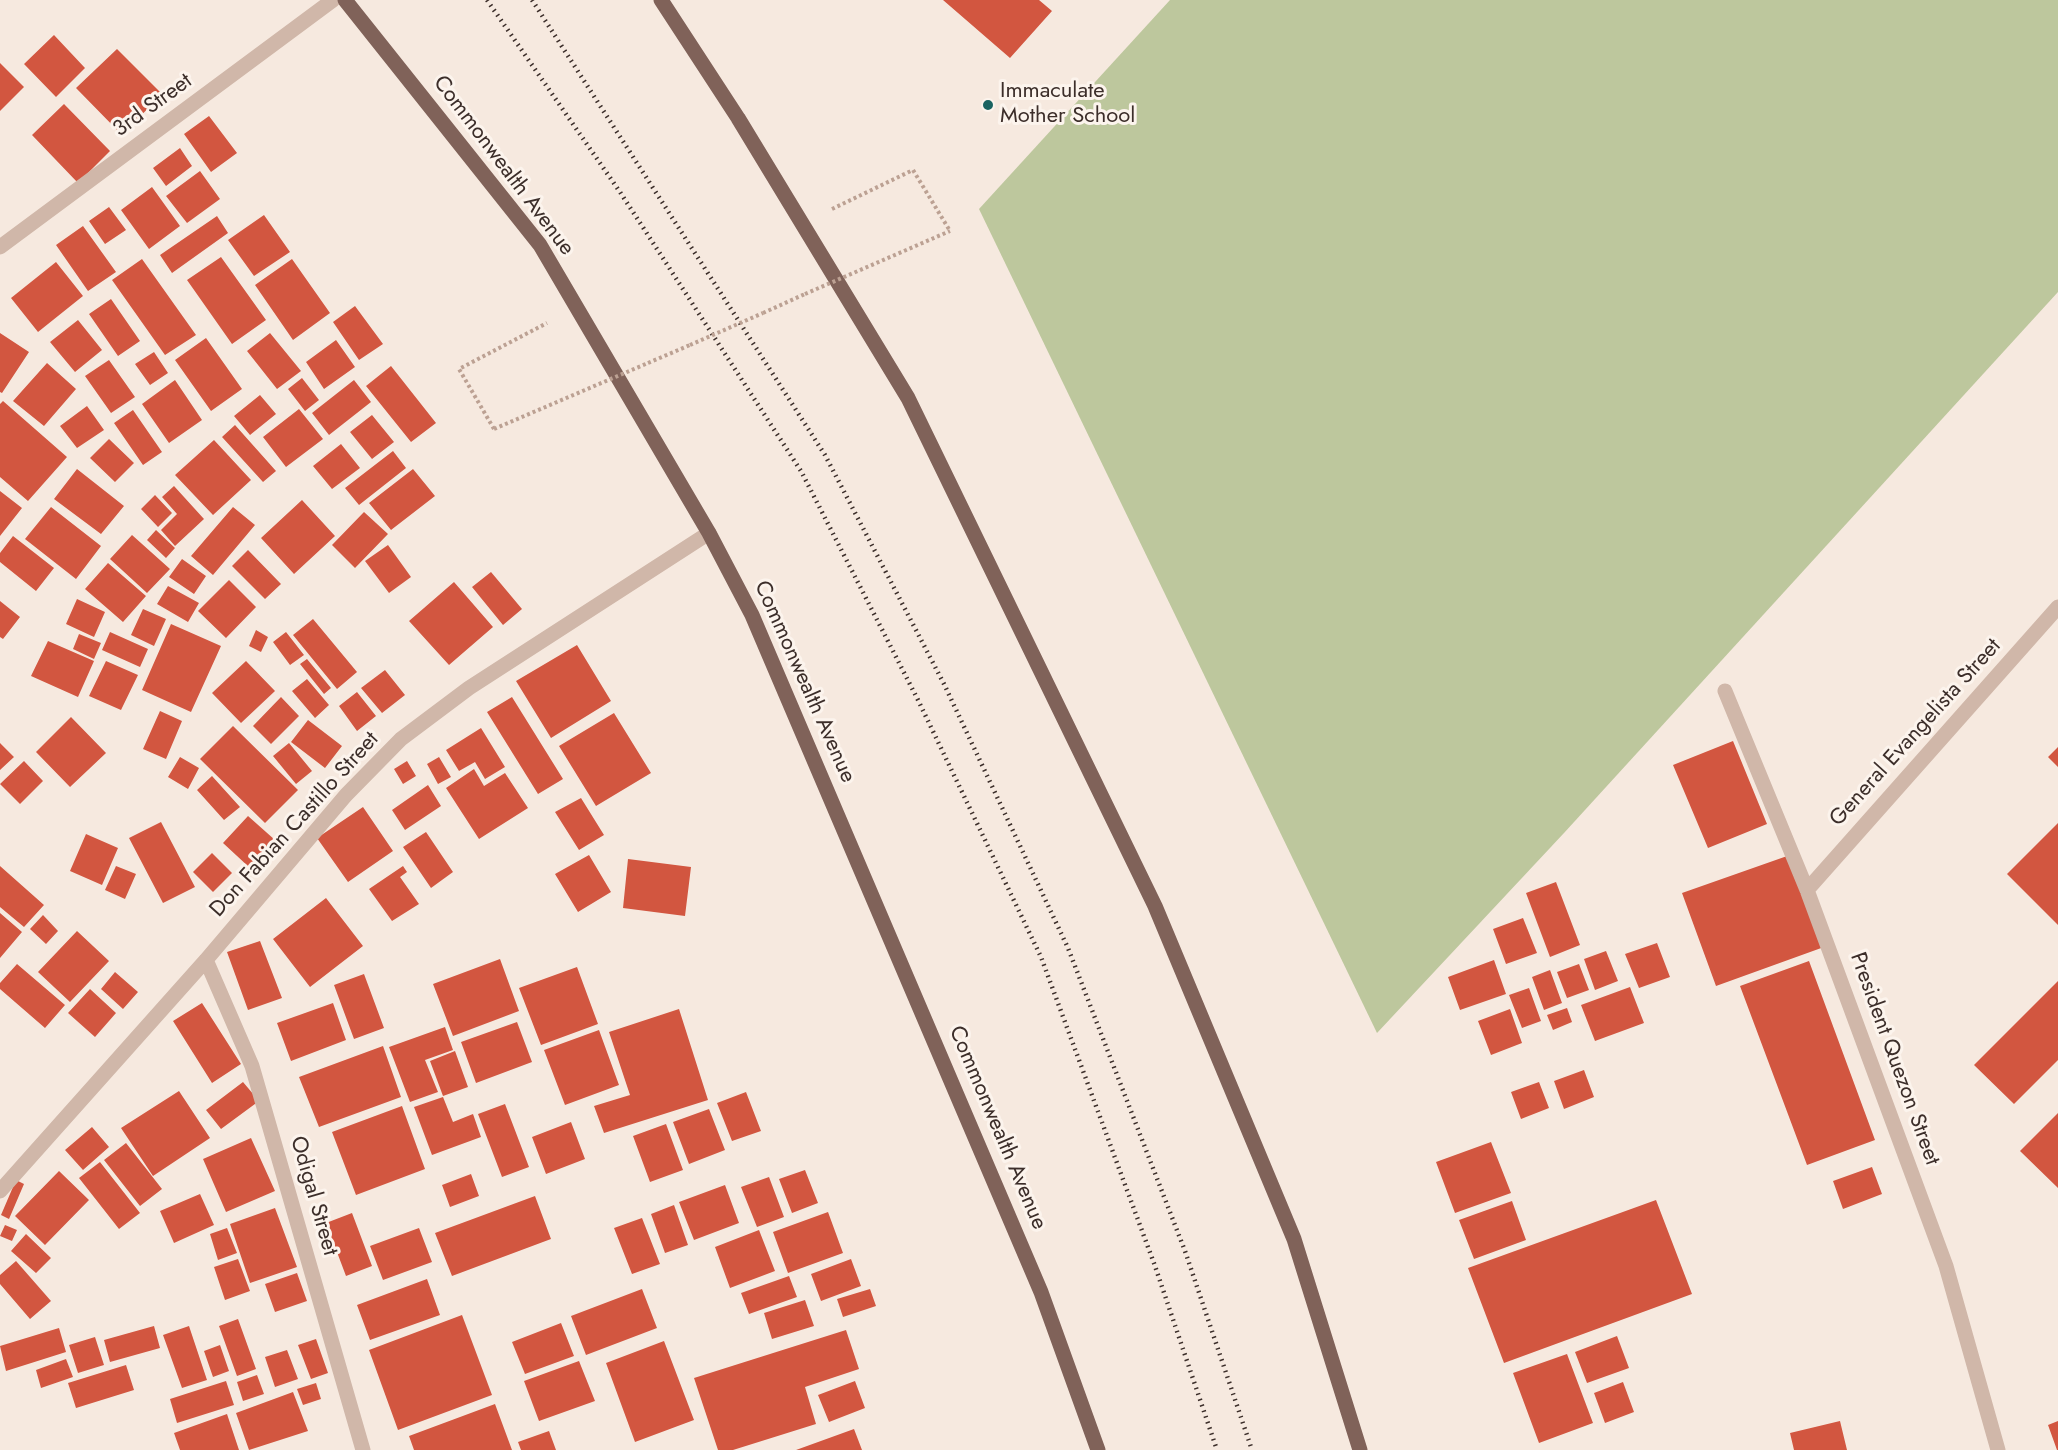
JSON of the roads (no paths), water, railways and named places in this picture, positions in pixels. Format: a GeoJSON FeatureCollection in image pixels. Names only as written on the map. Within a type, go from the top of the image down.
{"type":"FeatureCollection","features":[{"type":"Feature","properties":{"kind":"main road","name":"Commonwealth Avenue"},"geometry":{"type":"LineString","coordinates":[[345,0],[540,245],[709,532],[752,615],[916,994],[1041,1292],[1098,1450]]}},
{"type":"Feature","properties":{"kind":"main road"},"geometry":{"type":"LineString","coordinates":[[661,0],[803,223],[908,398],[1155,906],[1294,1239],[1360,1450]]}},
{"type":"Feature","properties":{"kind":"street","name":"3rd Street"},"geometry":{"type":"LineString","coordinates":[[0,247],[333,0]]}},
{"type":"Feature","properties":{"kind":"street","name":"Don Fabian Castillo Street"},"geometry":{"type":"LineString","coordinates":[[0,1191],[206,960],[346,795],[401,739],[469,688],[709,532]]}},
{"type":"Feature","properties":{"kind":"street","name":"General Evangelista Street"},"geometry":{"type":"LineString","coordinates":[[1807,890],[2058,607]]}},
{"type":"Feature","properties":{"kind":"street","name":"President Quezon Street"},"geometry":{"type":"LineString","coordinates":[[1725,692],[1807,890],[1946,1266],[1998,1450]]}},
{"type":"Feature","properties":{"kind":"street","name":"Odigal Street"},"geometry":{"type":"LineString","coordinates":[[206,960],[252,1066],[363,1450]]}},
{"type":"Feature","properties":{"kind":"railway"},"geometry":{"type":"LineString","coordinates":[[487,0],[620,192],[801,471],[918,700],[1041,957],[1155,1266],[1217,1450]]}},
{"type":"Feature","properties":{"kind":"railway"},"geometry":{"type":"LineString","coordinates":[[532,0],[825,455],[944,684],[1068,948],[1185,1251],[1252,1450]]}},
{"type":"Feature","properties":{"kind":"place","name":"Immaculate Mother School"},"geometry":{"type":"Point","coordinates":[988,105]}}]}
